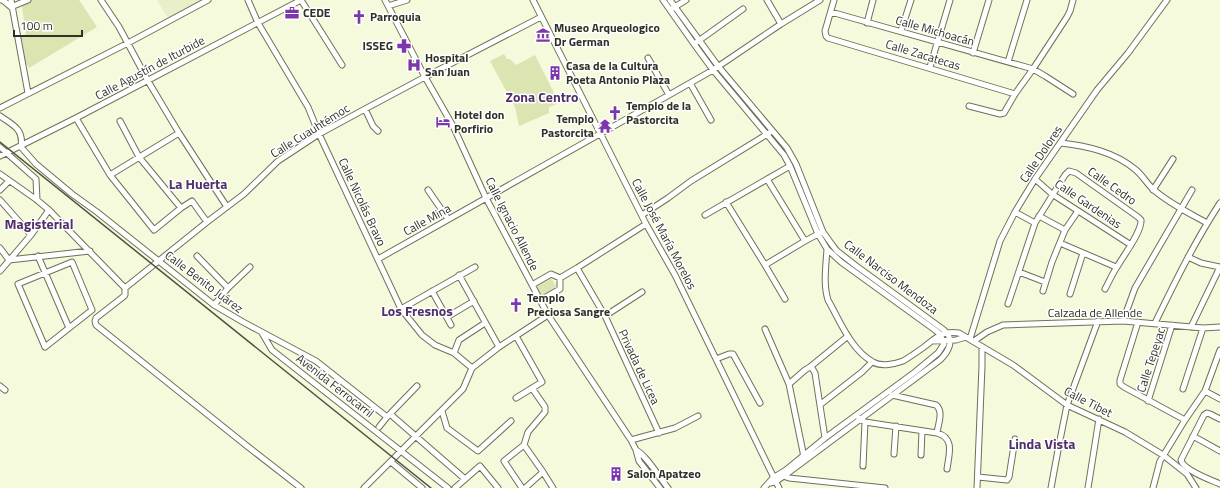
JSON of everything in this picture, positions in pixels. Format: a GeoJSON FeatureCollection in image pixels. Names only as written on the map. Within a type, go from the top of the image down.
{"type":"FeatureCollection","features":[{"type":"Feature","properties":{"kind":"street"},"geometry":{"type":"LineString","coordinates":[[0,0],[12,7]]}},
{"type":"Feature","properties":{"kind":"street"},"geometry":{"type":"LineString","coordinates":[[11,0],[28,93]]}},
{"type":"Feature","properties":{"kind":"street"},"geometry":{"type":"LineString","coordinates":[[17,0],[26,1]]}},
{"type":"Feature","properties":{"kind":"street"},"geometry":{"type":"LineString","coordinates":[[101,0],[128,43],[148,81],[179,133],[228,207]]}},
{"type":"Feature","properties":{"kind":"street"},"geometry":{"type":"LineString","coordinates":[[0,108],[128,43],[208,0]]}},
{"type":"Feature","properties":{"kind":"street","name":"Calle Nicolás Bravo"},"geometry":{"type":"LineString","coordinates":[[248,0],[258,23],[308,107],[318,134],[401,309],[422,336],[435,345],[454,353],[472,368]]}},
{"type":"Feature","properties":{"kind":"street"},"geometry":{"type":"LineString","coordinates":[[301,0],[342,65]]}},
{"type":"Feature","properties":{"kind":"street","name":"Calle Agustín de Iturbide"},"geometry":{"type":"LineString","coordinates":[[0,156],[148,81],[301,0]]}},
{"type":"Feature","properties":{"kind":"street","name":"Calle Ignacio Allende"},"geometry":{"type":"LineString","coordinates":[[385,0],[425,77],[453,126],[486,198],[548,315],[631,440],[639,461],[660,488]]}},
{"type":"Feature","properties":{"kind":"street"},"geometry":{"type":"LineString","coordinates":[[388,6],[407,0]]}},
{"type":"Feature","properties":{"kind":"street","name":"Calle José María Morelos"},"geometry":{"type":"LineString","coordinates":[[533,0],[646,224],[675,276],[773,481],[778,488]]}},
{"type":"Feature","properties":{"kind":"street","name":"Calle Narciso Mendoza"},"geometry":{"type":"LineString","coordinates":[[663,0],[713,70],[784,155],[827,249],[841,262],[940,334],[944,341]]}},
{"type":"Feature","properties":{"kind":"street","name":"Calle Narciso Mendoza"},"geometry":{"type":"LineString","coordinates":[[670,0],[718,66],[787,148],[794,160],[820,233],[841,254],[948,333]]}},
{"type":"Feature","properties":{"kind":"street"},"geometry":{"type":"LineString","coordinates":[[669,10],[686,0]]}},
{"type":"Feature","properties":{"kind":"street"},"geometry":{"type":"LineString","coordinates":[[767,0],[781,24]]}},
{"type":"Feature","properties":{"kind":"street","name":"Calle Mina"},"geometry":{"type":"LineString","coordinates":[[378,259],[713,70],[781,24],[820,0]]}},
{"type":"Feature","properties":{"kind":"street"},"geometry":{"type":"LineString","coordinates":[[831,12],[834,0]]}},
{"type":"Feature","properties":{"kind":"street"},"geometry":{"type":"LineString","coordinates":[[867,23],[873,0]]}},
{"type":"Feature","properties":{"kind":"street"},"geometry":{"type":"LineString","coordinates":[[901,31],[910,0]]}},
{"type":"Feature","properties":{"kind":"street"},"geometry":{"type":"LineString","coordinates":[[930,67],[950,0]]}},
{"type":"Feature","properties":{"kind":"street"},"geometry":{"type":"LineString","coordinates":[[973,52],[989,0]]}},
{"type":"Feature","properties":{"kind":"street"},"geometry":{"type":"LineString","coordinates":[[1008,62],[1027,0]]}},
{"type":"Feature","properties":{"kind":"street"},"geometry":{"type":"LineString","coordinates":[[969,106],[1002,114],[1005,112],[1015,94],[1033,70],[1067,17],[1073,0]]}},
{"type":"Feature","properties":{"kind":"street","name":"Calle Dolores"},"geometry":{"type":"LineString","coordinates":[[970,339],[1000,240],[1015,212],[1035,179],[1097,90],[1128,53],[1167,0]]}},
{"type":"Feature","properties":{"kind":"street"},"geometry":{"type":"LineString","coordinates":[[12,7],[26,1]]}},
{"type":"Feature","properties":{"kind":"street"},"geometry":{"type":"LineString","coordinates":[[694,44],[744,9]]}},
{"type":"Feature","properties":{"kind":"street","name":"Calle Michoacán"},"geometry":{"type":"LineString","coordinates":[[831,12],[1033,70],[1073,94]]}},
{"type":"Feature","properties":{"kind":"street","name":"Calle Zacatecas"},"geometry":{"type":"LineString","coordinates":[[831,12],[825,31],[826,36],[830,39],[930,67],[1015,94]]}},
{"type":"Feature","properties":{"kind":"street","name":"Calle Cuauhtémoc"},"geometry":{"type":"LineString","coordinates":[[301,488],[96,325],[96,318],[125,295],[126,288],[244,194],[278,161],[318,134],[541,17]]}},
{"type":"Feature","properties":{"kind":"street"},"geometry":{"type":"LineString","coordinates":[[648,58],[670,95]]}},
{"type":"Feature","properties":{"kind":"street"},"geometry":{"type":"LineString","coordinates":[[690,83],[711,120]]}},
{"type":"Feature","properties":{"kind":"street"},"geometry":{"type":"LineString","coordinates":[[365,109],[373,126],[378,131]]}},
{"type":"Feature","properties":{"kind":"street"},"geometry":{"type":"LineString","coordinates":[[0,116],[19,130],[23,138],[21,146]]}},
{"type":"Feature","properties":{"kind":"street"},"geometry":{"type":"LineString","coordinates":[[76,118],[110,175],[154,230],[180,208],[192,202],[207,222]]}},
{"type":"Feature","properties":{"kind":"street"},"geometry":{"type":"LineString","coordinates":[[120,121],[139,157],[180,208]]}},
{"type":"Feature","properties":{"kind":"street"},"geometry":{"type":"LineString","coordinates":[[642,215],[690,181],[773,130]]}},
{"type":"Feature","properties":{"kind":"street"},"geometry":{"type":"LineString","coordinates":[[110,175],[179,133]]}},
{"type":"Feature","properties":{"kind":"street"},"geometry":{"type":"LineString","coordinates":[[1061,143],[1083,145],[1121,160],[1136,170],[1153,190],[1181,209],[1207,223]]}},
{"type":"Feature","properties":{"kind":"street","name":"Calle Benito Juárez"},"geometry":{"type":"LineString","coordinates":[[21,146],[36,164],[72,194],[160,261],[214,305],[316,361],[416,437],[465,479]]}},
{"type":"Feature","properties":{"kind":"street"},"geometry":{"type":"LineString","coordinates":[[0,147],[36,179],[37,200]]}},
{"type":"Feature","properties":{"kind":"street"},"geometry":{"type":"LineString","coordinates":[[1153,190],[1173,159]]}},
{"type":"Feature","properties":{"kind":"street"},"geometry":{"type":"LineString","coordinates":[[705,215],[790,166]]}},
{"type":"Feature","properties":{"kind":"street","name":"Calle Cedro"},"geometry":{"type":"LineString","coordinates":[[1052,194],[1069,171],[1076,173],[1141,220],[1140,226],[1131,244]]}},
{"type":"Feature","properties":{"kind":"street"},"geometry":{"type":"LineString","coordinates":[[0,174],[49,210],[126,288]]}},
{"type":"Feature","properties":{"kind":"street"},"geometry":{"type":"LineString","coordinates":[[768,179],[804,241]]}},
{"type":"Feature","properties":{"kind":"street","name":"Calle Gardenias"},"geometry":{"type":"LineString","coordinates":[[1035,179],[1052,194],[1131,244]]}},
{"type":"Feature","properties":{"kind":"street"},"geometry":{"type":"LineString","coordinates":[[0,190],[9,181]]}},
{"type":"Feature","properties":{"kind":"street"},"geometry":{"type":"LineString","coordinates":[[428,190],[448,219]]}},
{"type":"Feature","properties":{"kind":"street"},"geometry":{"type":"LineString","coordinates":[[1123,321],[1135,288],[1192,190]]}},
{"type":"Feature","properties":{"kind":"street"},"geometry":{"type":"LineString","coordinates":[[1008,304],[1035,223],[1052,194]]}},
{"type":"Feature","properties":{"kind":"street"},"geometry":{"type":"LineString","coordinates":[[0,200],[31,235]]}},
{"type":"Feature","properties":{"kind":"street"},"geometry":{"type":"LineString","coordinates":[[726,202],[785,299]]}},
{"type":"Feature","properties":{"kind":"street"},"geometry":{"type":"LineString","coordinates":[[1156,323],[1188,257],[1220,203]]}},
{"type":"Feature","properties":{"kind":"street"},"geometry":{"type":"LineString","coordinates":[[0,271],[31,235],[49,210]]}},
{"type":"Feature","properties":{"kind":"street"},"geometry":{"type":"LineString","coordinates":[[1043,291],[1064,230],[1078,211]]}},
{"type":"Feature","properties":{"kind":"street"},"geometry":{"type":"LineString","coordinates":[[1015,212],[1035,223]]}},
{"type":"Feature","properties":{"kind":"street"},"geometry":{"type":"LineString","coordinates":[[1038,216],[1064,230]]}},
{"type":"Feature","properties":{"kind":"street"},"geometry":{"type":"LineString","coordinates":[[560,278],[646,224]]}},
{"type":"Feature","properties":{"kind":"street"},"geometry":{"type":"LineString","coordinates":[[765,265],[820,233]]}},
{"type":"Feature","properties":{"kind":"street"},"geometry":{"type":"LineString","coordinates":[[1060,243],[1116,267]]}},
{"type":"Feature","properties":{"kind":"street"},"geometry":{"type":"LineString","coordinates":[[1105,289],[1116,267],[1131,244]]}},
{"type":"Feature","properties":{"kind":"street"},"geometry":{"type":"LineString","coordinates":[[0,248],[8,260]]}},
{"type":"Feature","properties":{"kind":"street"},"geometry":{"type":"LineString","coordinates":[[827,249],[825,285],[828,300],[848,336],[859,350],[872,362],[879,364],[898,362],[908,358],[940,334]]}},
{"type":"Feature","properties":{"kind":"street"},"geometry":{"type":"LineString","coordinates":[[8,260],[90,251]]}},
{"type":"Feature","properties":{"kind":"street"},"geometry":{"type":"LineString","coordinates":[[1070,294],[1083,253]]}},
{"type":"Feature","properties":{"kind":"street"},"geometry":{"type":"LineString","coordinates":[[38,256],[69,328]]}},
{"type":"Feature","properties":{"kind":"street"},"geometry":{"type":"LineString","coordinates":[[197,256],[228,288]]}},
{"type":"Feature","properties":{"kind":"street"},"geometry":{"type":"LineString","coordinates":[[1188,257],[1201,263],[1220,267],[1191,327]]}},
{"type":"Feature","properties":{"kind":"street"},"geometry":{"type":"LineString","coordinates":[[72,262],[92,310],[69,328],[45,347],[18,284],[72,262]]}},
{"type":"Feature","properties":{"kind":"street"},"geometry":{"type":"LineString","coordinates":[[401,309],[475,266]]}},
{"type":"Feature","properties":{"kind":"street"},"geometry":{"type":"LineString","coordinates":[[214,305],[228,288],[250,267]]}},
{"type":"Feature","properties":{"kind":"street","name":"Privada de Licea"},"geometry":{"type":"LineString","coordinates":[[577,268],[605,316],[659,432]]}},
{"type":"Feature","properties":{"kind":"street"},"geometry":{"type":"LineString","coordinates":[[1019,272],[1045,282]]}},
{"type":"Feature","properties":{"kind":"street"},"geometry":{"type":"LineString","coordinates":[[532,285],[551,274],[560,278]]}},
{"type":"Feature","properties":{"kind":"street"},"geometry":{"type":"LineString","coordinates":[[459,275],[499,347]]}},
{"type":"Feature","properties":{"kind":"street"},"geometry":{"type":"LineString","coordinates":[[541,300],[560,289],[560,278]]}},
{"type":"Feature","properties":{"kind":"street"},"geometry":{"type":"LineString","coordinates":[[432,291],[451,325]]}},
{"type":"Feature","properties":{"kind":"street"},"geometry":{"type":"LineString","coordinates":[[605,316],[642,292]]}},
{"type":"Feature","properties":{"kind":"street"},"geometry":{"type":"LineString","coordinates":[[447,317],[474,301]]}},
{"type":"Feature","properties":{"kind":"street"},"geometry":{"type":"LineString","coordinates":[[364,488],[463,389],[472,368],[499,347],[548,315]]}},
{"type":"Feature","properties":{"kind":"street"},"geometry":{"type":"LineString","coordinates":[[1052,488],[1067,405],[1098,321]]}},
{"type":"Feature","properties":{"kind":"street","name":"Calzada de Allende"},"geometry":{"type":"LineString","coordinates":[[970,339],[1003,325],[1123,321],[1203,328],[1220,327]]}},
{"type":"Feature","properties":{"kind":"street"},"geometry":{"type":"LineString","coordinates":[[1138,322],[1120,384],[1124,388],[1185,420]]}},
{"type":"Feature","properties":{"kind":"street"},"geometry":{"type":"LineString","coordinates":[[454,353],[459,340],[485,323]]}},
{"type":"Feature","properties":{"kind":"street","name":"Calle Tepeyac"},"geometry":{"type":"LineString","coordinates":[[1148,401],[1172,325]]}},
{"type":"Feature","properties":{"kind":"street"},"geometry":{"type":"LineString","coordinates":[[1183,389],[1203,328]]}},
{"type":"Feature","properties":{"kind":"street"},"geometry":{"type":"LineString","coordinates":[[765,329],[788,384],[804,458]]}},
{"type":"Feature","properties":{"kind":"street","name":"Avenida Ferrocarril"},"geometry":{"type":"LineString","coordinates":[[262,332],[272,350],[448,488]]}},
{"type":"Feature","properties":{"kind":"street"},"geometry":{"type":"LineString","coordinates":[[764,488],[773,481],[786,475],[826,438],[860,419],[917,374],[943,357],[949,350],[950,340],[948,333]]}},
{"type":"Feature","properties":{"kind":"street","name":"Calle Tibet"},"geometry":{"type":"LineString","coordinates":[[940,334],[959,333],[970,339],[1013,365],[1067,405],[1125,432],[1163,455],[1183,470],[1195,486]]}},
{"type":"Feature","properties":{"kind":"street"},"geometry":{"type":"LineString","coordinates":[[516,336],[542,382],[516,398]]}},
{"type":"Feature","properties":{"kind":"street"},"geometry":{"type":"LineString","coordinates":[[788,384],[848,336]]}},
{"type":"Feature","properties":{"kind":"street"},"geometry":{"type":"LineString","coordinates":[[932,341],[970,339]]}},
{"type":"Feature","properties":{"kind":"street"},"geometry":{"type":"LineString","coordinates":[[804,458],[892,395],[917,374],[938,353],[943,347],[944,341]]}},
{"type":"Feature","properties":{"kind":"street"},"geometry":{"type":"LineString","coordinates":[[977,488],[982,347]]}},
{"type":"Feature","properties":{"kind":"street"},"geometry":{"type":"LineString","coordinates":[[1153,488],[1158,467],[1163,455],[1205,391],[1220,350]]}},
{"type":"Feature","properties":{"kind":"street"},"geometry":{"type":"LineString","coordinates":[[716,359],[729,354],[734,354],[760,403]]}},
{"type":"Feature","properties":{"kind":"street"},"geometry":{"type":"LineString","coordinates":[[821,404],[862,372],[872,362]]}},
{"type":"Feature","properties":{"kind":"street"},"geometry":{"type":"LineString","coordinates":[[810,367],[815,373],[826,438]]}},
{"type":"Feature","properties":{"kind":"street"},"geometry":{"type":"LineString","coordinates":[[0,386],[5,390]]}},
{"type":"Feature","properties":{"kind":"street"},"geometry":{"type":"LineString","coordinates":[[379,427],[417,386]]}},
{"type":"Feature","properties":{"kind":"street"},"geometry":{"type":"LineString","coordinates":[[522,488],[504,461],[524,445],[528,432],[545,412],[545,407],[532,388]]}},
{"type":"Feature","properties":{"kind":"street"},"geometry":{"type":"LineString","coordinates":[[1205,391],[1220,399]]}},
{"type":"Feature","properties":{"kind":"street"},"geometry":{"type":"LineString","coordinates":[[892,395],[936,405],[941,412],[937,433]]}},
{"type":"Feature","properties":{"kind":"street"},"geometry":{"type":"LineString","coordinates":[[442,411],[447,428],[478,452],[511,421]]}},
{"type":"Feature","properties":{"kind":"street"},"geometry":{"type":"LineString","coordinates":[[1218,488],[1220,484],[1202,476],[1181,462],[1193,436],[1206,414],[1210,414],[1220,419]]}},
{"type":"Feature","properties":{"kind":"street"},"geometry":{"type":"LineString","coordinates":[[631,440],[675,428],[698,416]]}},
{"type":"Feature","properties":{"kind":"street"},"geometry":{"type":"LineString","coordinates":[[860,419],[944,435],[949,441],[950,452],[947,469]]}},
{"type":"Feature","properties":{"kind":"street"},"geometry":{"type":"LineString","coordinates":[[860,419],[863,466]]}},
{"type":"Feature","properties":{"kind":"street"},"geometry":{"type":"LineString","coordinates":[[1088,488],[1099,419]]}},
{"type":"Feature","properties":{"kind":"street"},"geometry":{"type":"LineString","coordinates":[[894,454],[896,426]]}},
{"type":"Feature","properties":{"kind":"street"},"geometry":{"type":"LineString","coordinates":[[921,455],[922,431]]}},
{"type":"Feature","properties":{"kind":"street"},"geometry":{"type":"LineString","coordinates":[[1193,436],[1220,451]]}},
{"type":"Feature","properties":{"kind":"street"},"geometry":{"type":"LineString","coordinates":[[978,477],[1007,480],[1009,477],[1015,439]]}},
{"type":"Feature","properties":{"kind":"street"},"geometry":{"type":"LineString","coordinates":[[524,445],[553,488]]}},
{"type":"Feature","properties":{"kind":"street","name":"Calle Ignacio Allende"},"geometry":{"type":"LineString","coordinates":[[636,450],[641,452],[668,488]]}},
{"type":"Feature","properties":{"kind":"street"},"geometry":{"type":"LineString","coordinates":[[391,462],[422,488]]}},
{"type":"Feature","properties":{"kind":"street"},"geometry":{"type":"LineString","coordinates":[[455,488],[480,466],[498,488]]}},
{"type":"Feature","properties":{"kind":"street"},"geometry":{"type":"LineString","coordinates":[[525,488],[543,472]]}},
{"type":"Feature","properties":{"kind":"street"},"geometry":{"type":"LineString","coordinates":[[786,475],[885,488]]}},
{"type":"Feature","properties":{"kind":"street"},"geometry":{"type":"LineString","coordinates":[[1195,486],[1202,476]]}},
{"type":"Feature","properties":{"kind":"shaded area"},"geometry":{"type":"Polygon","coordinates":[[[33,0],[79,0],[97,27],[29,68],[27,64],[24,65],[20,37],[26,37],[22,6],[33,0]]]}},
{"type":"Feature","properties":{"kind":"shaded area"},"geometry":{"type":"Polygon","coordinates":[[[157,0],[203,0],[168,18],[157,0]]]}},
{"type":"Feature","properties":{"kind":"shaded area"},"geometry":{"type":"Polygon","coordinates":[[[504,54],[507,59],[510,59],[516,65],[535,55],[559,103],[549,107],[549,113],[519,126],[515,107],[490,61],[504,54]]]}},
{"type":"Feature","properties":{"kind":"shaded area"},"geometry":{"type":"Polygon","coordinates":[[[548,277],[551,278],[556,288],[543,297],[540,296],[535,287],[548,277]]]}},
{"type":"Feature","properties":{"kind":"railway"},"geometry":{"type":"LineString","coordinates":[[0,142],[431,488]]}},
{"type":"Feature","properties":{"kind":"place","name":"CEDE"},"geometry":{"type":"Point","coordinates":[292,13]}},
{"type":"Feature","properties":{"kind":"place","name":"Parroquia"},"geometry":{"type":"Point","coordinates":[359,17]}},
{"type":"Feature","properties":{"kind":"place","name":"Museo Arqueologico Dr German"},"geometry":{"type":"Point","coordinates":[543,35]}},
{"type":"Feature","properties":{"kind":"place","name":"ISSEG"},"geometry":{"type":"Point","coordinates":[404,46]}},
{"type":"Feature","properties":{"kind":"place","name":"Hospital San Juan"},"geometry":{"type":"Point","coordinates":[414,65]}},
{"type":"Feature","properties":{"kind":"place","name":"Casa de la Cultura Poeta Antonio Plaza"},"geometry":{"type":"Point","coordinates":[555,73]}},
{"type":"Feature","properties":{"kind":"place","name":"Templo de la Pastorcita"},"geometry":{"type":"Point","coordinates":[615,113]}},
{"type":"Feature","properties":{"kind":"place","name":"Hotel don Porfirio"},"geometry":{"type":"Point","coordinates":[443,122]}},
{"type":"Feature","properties":{"kind":"place","name":"Templo Pastorcita"},"geometry":{"type":"Point","coordinates":[605,126]}},
{"type":"Feature","properties":{"kind":"place","name":"Templo Preciosa Sangre"},"geometry":{"type":"Point","coordinates":[516,305]}},
{"type":"Feature","properties":{"kind":"place","name":"Salon Apatzeo"},"geometry":{"type":"Point","coordinates":[616,474]}},
{"type":"Feature","properties":{"kind":"district","name":"Zona Centro"},"geometry":{"type":"Point","coordinates":[542,97]}},
{"type":"Feature","properties":{"kind":"district","name":"La Huerta"},"geometry":{"type":"Point","coordinates":[198,184]}},
{"type":"Feature","properties":{"kind":"district","name":"Magisterial"},"geometry":{"type":"Point","coordinates":[39,224]}},
{"type":"Feature","properties":{"kind":"district","name":"Los Fresnos"},"geometry":{"type":"Point","coordinates":[417,311]}},
{"type":"Feature","properties":{"kind":"district","name":"Linda Vista"},"geometry":{"type":"Point","coordinates":[1042,444]}}]}
